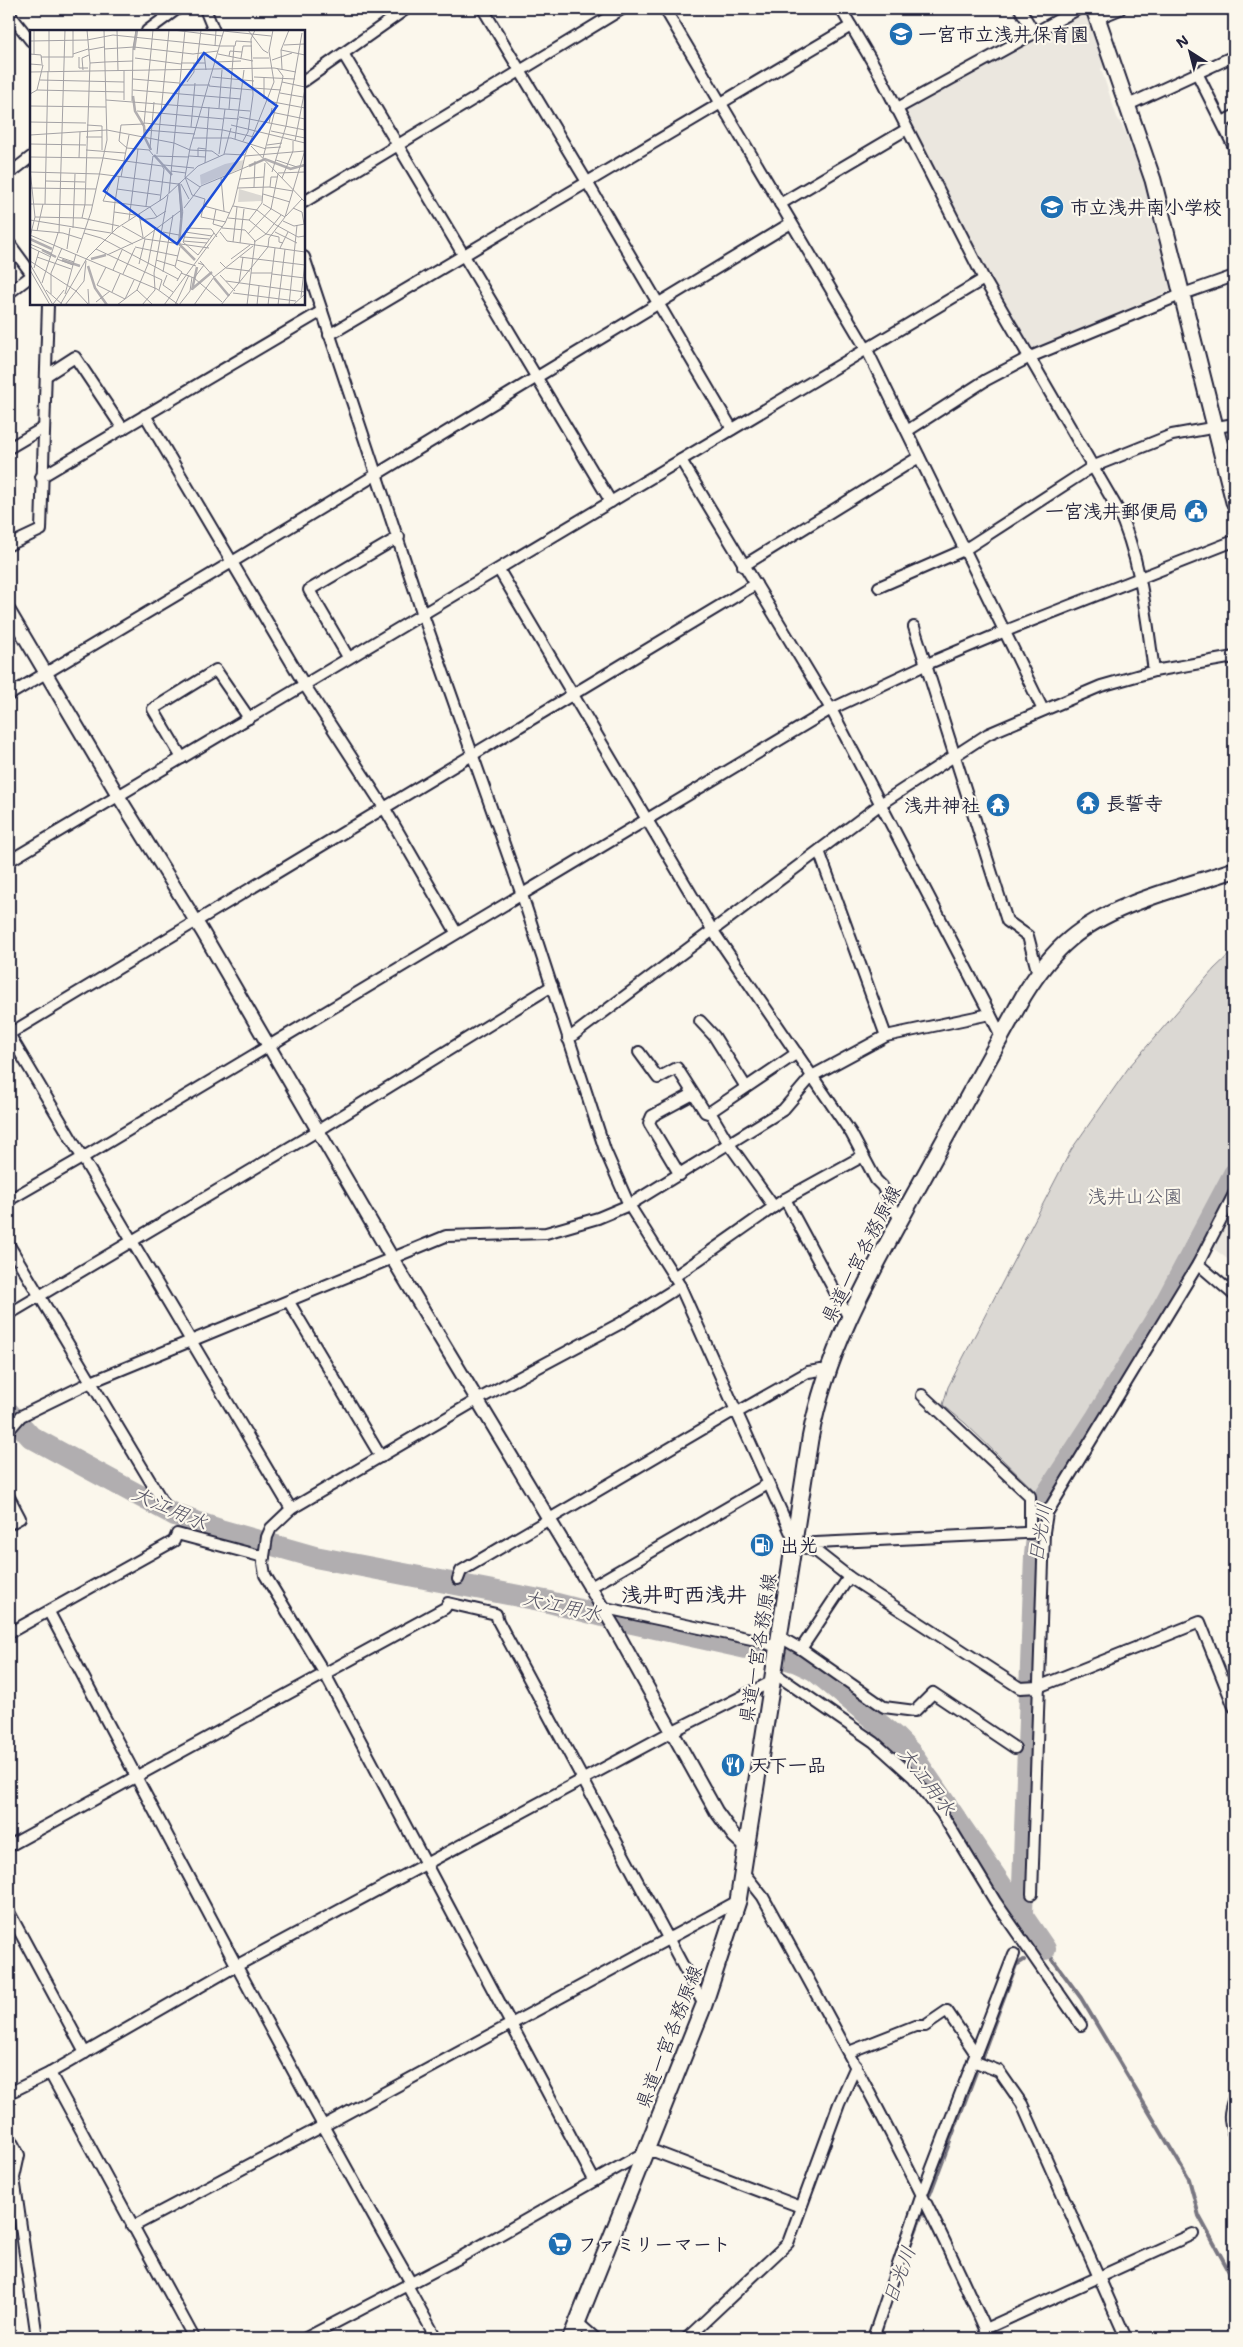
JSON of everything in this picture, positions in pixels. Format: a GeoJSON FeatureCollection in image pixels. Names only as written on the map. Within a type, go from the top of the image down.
{"type":"FeatureCollection","features":[{"type":"Feature","properties":{"kind":"main road"},"geometry":{"type":"LineString","coordinates":[[1096,14],[1153,180],[1234,502]]}},
{"type":"Feature","properties":{"kind":"main road","name":"県道一宮各務原線"},"geometry":{"type":"LineString","coordinates":[[571,2338],[704,2006],[738,1901],[744,1874],[817,1400],[826,1372],[849,1318],[900,1220],[1001,1036],[1038,974],[1070,938],[1110,914],[1234,870]]}},
{"type":"Feature","properties":{"kind":"street"},"geometry":{"type":"LineString","coordinates":[[149,30],[177,9]]}},
{"type":"Feature","properties":{"kind":"street"},"geometry":{"type":"LineString","coordinates":[[205,9],[214,30]]}},
{"type":"Feature","properties":{"kind":"street"},"geometry":{"type":"LineString","coordinates":[[305,80],[344,55],[406,9]]}},
{"type":"Feature","properties":{"kind":"street"},"geometry":{"type":"LineString","coordinates":[[483,9],[588,182],[657,304],[732,429]]}},
{"type":"Feature","properties":{"kind":"street"},"geometry":{"type":"LineString","coordinates":[[305,201],[397,143],[622,9]]}},
{"type":"Feature","properties":{"kind":"street"},"geometry":{"type":"LineString","coordinates":[[665,9],[866,349],[1003,632],[1043,710]]}},
{"type":"Feature","properties":{"kind":"street"},"geometry":{"type":"LineString","coordinates":[[841,9],[907,129],[984,279],[1117,508],[1130,535],[1140,578],[1154,670]]}},
{"type":"Feature","properties":{"kind":"street"},"geometry":{"type":"LineString","coordinates":[[1020,9],[1035,34]]}},
{"type":"Feature","properties":{"kind":"street"},"geometry":{"type":"LineString","coordinates":[[896,109],[1078,9]]}},
{"type":"Feature","properties":{"kind":"street"},"geometry":{"type":"LineString","coordinates":[[1096,14],[1120,9]]}},
{"type":"Feature","properties":{"kind":"street"},"geometry":{"type":"LineString","coordinates":[[9,12],[30,40]]}},
{"type":"Feature","properties":{"kind":"street"},"geometry":{"type":"LineString","coordinates":[[330,335],[851,26]]}},
{"type":"Feature","properties":{"kind":"street"},"geometry":{"type":"LineString","coordinates":[[344,55],[611,502]]}},
{"type":"Feature","properties":{"kind":"street"},"geometry":{"type":"LineString","coordinates":[[1128,105],[1234,56]]}},
{"type":"Feature","properties":{"kind":"street"},"geometry":{"type":"LineString","coordinates":[[1198,73],[1234,147]]}},
{"type":"Feature","properties":{"kind":"street"},"geometry":{"type":"LineString","coordinates":[[1223,122],[1234,116]]}},
{"type":"Feature","properties":{"kind":"street"},"geometry":{"type":"LineString","coordinates":[[780,204],[907,129]]}},
{"type":"Feature","properties":{"kind":"street"},"geometry":{"type":"LineString","coordinates":[[9,174],[30,158]]}},
{"type":"Feature","properties":{"kind":"street"},"geometry":{"type":"LineString","coordinates":[[9,695],[791,223]]}},
{"type":"Feature","properties":{"kind":"street"},"geometry":{"type":"LineString","coordinates":[[9,243],[30,274]]}},
{"type":"Feature","properties":{"kind":"street"},"geometry":{"type":"LineString","coordinates":[[305,260],[399,537],[422,612],[522,895],[605,1150],[629,1205],[680,1286],[795,1544],[817,1552],[849,1577],[1020,1688],[1038,1687],[1200,1622],[1234,1707]]}},
{"type":"Feature","properties":{"kind":"street"},"geometry":{"type":"LineString","coordinates":[[9,293],[30,276]]}},
{"type":"Feature","properties":{"kind":"street"},"geometry":{"type":"LineString","coordinates":[[907,431],[986,380],[1030,357],[1183,294],[1234,276]]}},
{"type":"Feature","properties":{"kind":"street"},"geometry":{"type":"LineString","coordinates":[[9,861],[119,797],[422,612],[499,570],[984,279]]}},
{"type":"Feature","properties":{"kind":"street"},"geometry":{"type":"LineString","coordinates":[[9,545],[41,530],[41,477],[47,375],[48,305]]}},
{"type":"Feature","properties":{"kind":"street"},"geometry":{"type":"LineString","coordinates":[[41,477],[322,311]]}},
{"type":"Feature","properties":{"kind":"street"},"geometry":{"type":"LineString","coordinates":[[47,375],[75,357],[123,429]]}},
{"type":"Feature","properties":{"kind":"street"},"geometry":{"type":"LineString","coordinates":[[145,415],[304,684],[385,809],[456,932]]}},
{"type":"Feature","properties":{"kind":"street"},"geometry":{"type":"LineString","coordinates":[[879,587],[964,550],[1092,467],[1172,435],[1234,424]]}},
{"type":"Feature","properties":{"kind":"street"},"geometry":{"type":"LineString","coordinates":[[9,448],[43,428]]}},
{"type":"Feature","properties":{"kind":"street"},"geometry":{"type":"LineString","coordinates":[[743,566],[919,457]]}},
{"type":"Feature","properties":{"kind":"street"},"geometry":{"type":"LineString","coordinates":[[681,460],[743,566],[756,584],[831,708],[882,803],[1001,1036]]}},
{"type":"Feature","properties":{"kind":"street"},"geometry":{"type":"LineString","coordinates":[[348,657],[308,590],[399,537]]}},
{"type":"Feature","properties":{"kind":"street"},"geometry":{"type":"LineString","coordinates":[[9,1200],[270,1046],[456,932],[522,895],[646,818],[831,708],[926,664],[1003,632],[1234,541]]}},
{"type":"Feature","properties":{"kind":"street"},"geometry":{"type":"LineString","coordinates":[[499,570],[713,931],[851,1133],[900,1220]]}},
{"type":"Feature","properties":{"kind":"street"},"geometry":{"type":"LineString","coordinates":[[291,1509],[189,1341],[9,1034],[756,584]]}},
{"type":"Feature","properties":{"kind":"street"},"geometry":{"type":"LineString","coordinates":[[9,611],[119,797],[197,922],[392,1258],[614,1628],[673,1731],[716,1812],[734,1836],[748,1848]]}},
{"type":"Feature","properties":{"kind":"street"},"geometry":{"type":"LineString","coordinates":[[914,627],[1007,922],[1028,936],[1038,974]]}},
{"type":"Feature","properties":{"kind":"street"},"geometry":{"type":"LineString","coordinates":[[568,1038],[882,803],[988,734],[1101,686],[1154,670],[1234,657]]}},
{"type":"Feature","properties":{"kind":"street"},"geometry":{"type":"LineString","coordinates":[[182,758],[153,709],[216,670],[248,718]]}},
{"type":"Feature","properties":{"kind":"street"},"geometry":{"type":"LineString","coordinates":[[819,851],[886,1036]]}},
{"type":"Feature","properties":{"kind":"street"},"geometry":{"type":"LineString","coordinates":[[9,1314],[319,1130],[552,986]]}},
{"type":"Feature","properties":{"kind":"street"},"geometry":{"type":"LineString","coordinates":[[9,1430],[21,1416],[91,1382],[446,1236],[546,1234],[598,1218],[629,1205],[783,1110],[812,1076],[886,1036],[990,1014]]}},
{"type":"Feature","properties":{"kind":"street"},"geometry":{"type":"LineString","coordinates":[[700,1021],[714,1036],[746,1087]]}},
{"type":"Feature","properties":{"kind":"street"},"geometry":{"type":"LineString","coordinates":[[639,1052],[658,1078],[677,1068],[705,1112],[711,1114],[729,1144],[774,1207]]}},
{"type":"Feature","properties":{"kind":"street"},"geometry":{"type":"LineString","coordinates":[[711,1114],[710,1112],[797,1053]]}},
{"type":"Feature","properties":{"kind":"street"},"geometry":{"type":"LineString","coordinates":[[680,1175],[649,1123],[652,1116],[693,1094]]}},
{"type":"Feature","properties":{"kind":"street"},"geometry":{"type":"LineString","coordinates":[[674,1277],[785,1199],[863,1156]]}},
{"type":"Feature","properties":{"kind":"street"},"geometry":{"type":"LineString","coordinates":[[1032,1894],[1044,1532],[1047,1513],[1198,1264],[1234,1194]]}},
{"type":"Feature","properties":{"kind":"street"},"geometry":{"type":"LineString","coordinates":[[785,1199],[849,1318]]}},
{"type":"Feature","properties":{"kind":"street"},"geometry":{"type":"LineString","coordinates":[[9,1245],[164,1504]]}},
{"type":"Feature","properties":{"kind":"street"},"geometry":{"type":"LineString","coordinates":[[1198,1264],[1234,1295]]}},
{"type":"Feature","properties":{"kind":"street"},"geometry":{"type":"LineString","coordinates":[[594,2180],[325,1674],[265,1576],[264,1557],[267,1538],[271,1528],[291,1509],[381,1458],[477,1400],[621,1323],[680,1286]]}},
{"type":"Feature","properties":{"kind":"street"},"geometry":{"type":"LineString","coordinates":[[289,1302],[381,1458]]}},
{"type":"Feature","properties":{"kind":"street"},"geometry":{"type":"LineString","coordinates":[[458,1579],[461,1571],[730,1413],[736,1413],[808,1372],[821,1370],[826,1372]]}},
{"type":"Feature","properties":{"kind":"street"},"geometry":{"type":"LineString","coordinates":[[922,1395],[1030,1496],[1030,1533]]}},
{"type":"Feature","properties":{"kind":"street"},"geometry":{"type":"LineString","coordinates":[[589,1588],[768,1484]]}},
{"type":"Feature","properties":{"kind":"street"},"geometry":{"type":"LineString","coordinates":[[9,1497],[20,1518],[9,1524]]}},
{"type":"Feature","properties":{"kind":"street"},"geometry":{"type":"LineString","coordinates":[[795,1544],[1044,1532]]}},
{"type":"Feature","properties":{"kind":"street"},"geometry":{"type":"LineString","coordinates":[[10,1630],[49,1612],[174,1541],[177,1534],[264,1557]]}},
{"type":"Feature","properties":{"kind":"street"},"geometry":{"type":"LineString","coordinates":[[801,1649],[849,1577]]}},
{"type":"Feature","properties":{"kind":"street"},"geometry":{"type":"LineString","coordinates":[[9,1846],[445,1608],[448,1603],[496,1614],[498,1621],[704,2006]]}},
{"type":"Feature","properties":{"kind":"street"},"geometry":{"type":"LineString","coordinates":[[601,1607],[801,1649],[884,1707],[915,1712],[933,1694],[1015,1748]]}},
{"type":"Feature","properties":{"kind":"street"},"geometry":{"type":"LineString","coordinates":[[49,1612],[236,1966],[409,2284],[436,2338]]}},
{"type":"Feature","properties":{"kind":"street"},"geometry":{"type":"LineString","coordinates":[[9,2092],[85,2053],[236,1966],[583,1780],[774,1674],[874,1742],[913,1777],[942,1814],[995,1901],[1081,2025]]}},
{"type":"Feature","properties":{"kind":"street"},"geometry":{"type":"LineString","coordinates":[[744,1874],[763,1897],[849,2052],[922,2194],[987,2333],[1099,2275],[1192,2234]]}},
{"type":"Feature","properties":{"kind":"street"},"geometry":{"type":"LineString","coordinates":[[132,2226],[323,2126],[738,1901]]}},
{"type":"Feature","properties":{"kind":"street"},"geometry":{"type":"LineString","coordinates":[[9,1912],[85,2053]]}},
{"type":"Feature","properties":{"kind":"street"},"geometry":{"type":"LineString","coordinates":[[873,2338],[922,2194],[1014,1954]]}},
{"type":"Feature","properties":{"kind":"street"},"geometry":{"type":"LineString","coordinates":[[849,2052],[915,2026],[925,2026],[947,2011],[974,2058],[999,2071],[1022,2104],[1126,2338]]}},
{"type":"Feature","properties":{"kind":"street"},"geometry":{"type":"LineString","coordinates":[[687,2338],[788,2243],[839,2104],[856,2066]]}},
{"type":"Feature","properties":{"kind":"street"},"geometry":{"type":"LineString","coordinates":[[50,2072],[194,2338]]}},
{"type":"Feature","properties":{"kind":"street"},"geometry":{"type":"LineString","coordinates":[[1234,2098],[1229,2122],[1234,2135]]}},
{"type":"Feature","properties":{"kind":"street"},"geometry":{"type":"LineString","coordinates":[[9,2137],[19,2155],[14,2178],[37,2338]]}},
{"type":"Feature","properties":{"kind":"street"},"geometry":{"type":"LineString","coordinates":[[306,2338],[409,2284],[645,2152],[656,2152],[801,2207]]}},
{"type":"Feature","properties":{"kind":"street"},"geometry":{"type":"LineString","coordinates":[[578,2323],[595,2338]]}},
{"type":"Feature","properties":{"kind":"shaded area","name":"市立浅井南小学校"},"geometry":{"type":"Polygon","coordinates":[[[1087,9],[1106,66],[1101,69],[1117,117],[1125,131],[1132,151],[1136,152],[1173,286],[1169,291],[1034,349],[1028,346],[981,262],[904,113],[906,108],[1087,9]]]}},
{"type":"Feature","properties":{"kind":"shaded area"},"geometry":{"type":"Polygon","coordinates":[[[1234,1208],[1234,1264],[1213,1248],[1234,1208]]]}},
{"type":"Feature","properties":{"kind":"green space","name":"浅井山公園"},"geometry":{"type":"Polygon","coordinates":[[[1234,950],[1234,1170],[1202,1235],[1133,1356],[1040,1496],[965,1423],[943,1405],[948,1387],[1071,1150],[1129,1067],[1214,969],[1234,950]]]}},
{"type":"Feature","properties":{"kind":"waterway","name":"日光川"},"geometry":{"type":"LineString","coordinates":[[1022,1913],[1035,1555],[1041,1503],[1097,1417],[1164,1306],[1234,1174]]}},
{"type":"Feature","properties":{"kind":"waterway","name":"大江用水"},"geometry":{"type":"LineString","coordinates":[[9,1413],[31,1437],[175,1515],[220,1530],[315,1557],[545,1601],[623,1621],[760,1651],[797,1662],[814,1670],[894,1736],[910,1752],[1045,1949]]}},
{"type":"Feature","properties":{"kind":"waterway"},"geometry":{"type":"LineString","coordinates":[[1039,1952],[1045,1949],[1081,1998],[1189,2179],[1199,2216],[1234,2280]]}},
{"type":"Feature","properties":{"kind":"waterway","name":"日光川"},"geometry":{"type":"LineString","coordinates":[[981,2059],[1016,1965],[1024,1960]]}},
{"type":"Feature","properties":{"kind":"waterway","name":"日光川"},"geometry":{"type":"LineString","coordinates":[[930,2194],[976,2072]]}},
{"type":"Feature","properties":{"kind":"waterway","name":"日光川"},"geometry":{"type":"LineString","coordinates":[[904,2261],[922,2214]]}},
{"type":"Feature","properties":{"kind":"waterway","name":"日光川"},"geometry":{"type":"LineString","coordinates":[[879,2338],[882,2326]]}},
{"type":"Feature","properties":{"kind":"place","name":"一宮市立浅井保育園"},"geometry":{"type":"Point","coordinates":[901,34]}},
{"type":"Feature","properties":{"kind":"place","name":"市立浅井南小学校"},"geometry":{"type":"Point","coordinates":[1052,207]}},
{"type":"Feature","properties":{"kind":"place","name":"一宮浅井郵便局"},"geometry":{"type":"Point","coordinates":[1196,511]}},
{"type":"Feature","properties":{"kind":"place","name":"長誓寺"},"geometry":{"type":"Point","coordinates":[1088,803]}},
{"type":"Feature","properties":{"kind":"place","name":"浅井神社"},"geometry":{"type":"Point","coordinates":[998,805]}},
{"type":"Feature","properties":{"kind":"place","name":"出光"},"geometry":{"type":"Point","coordinates":[762,1545]}},
{"type":"Feature","properties":{"kind":"place","name":"天下一品"},"geometry":{"type":"Point","coordinates":[733,1765]}},
{"type":"Feature","properties":{"kind":"place","name":"ファミリーマート"},"geometry":{"type":"Point","coordinates":[560,2244]}},
{"type":"Feature","properties":{"kind":"district","name":"浅井町西浅井"},"geometry":{"type":"Point","coordinates":[684,1595]}}]}
